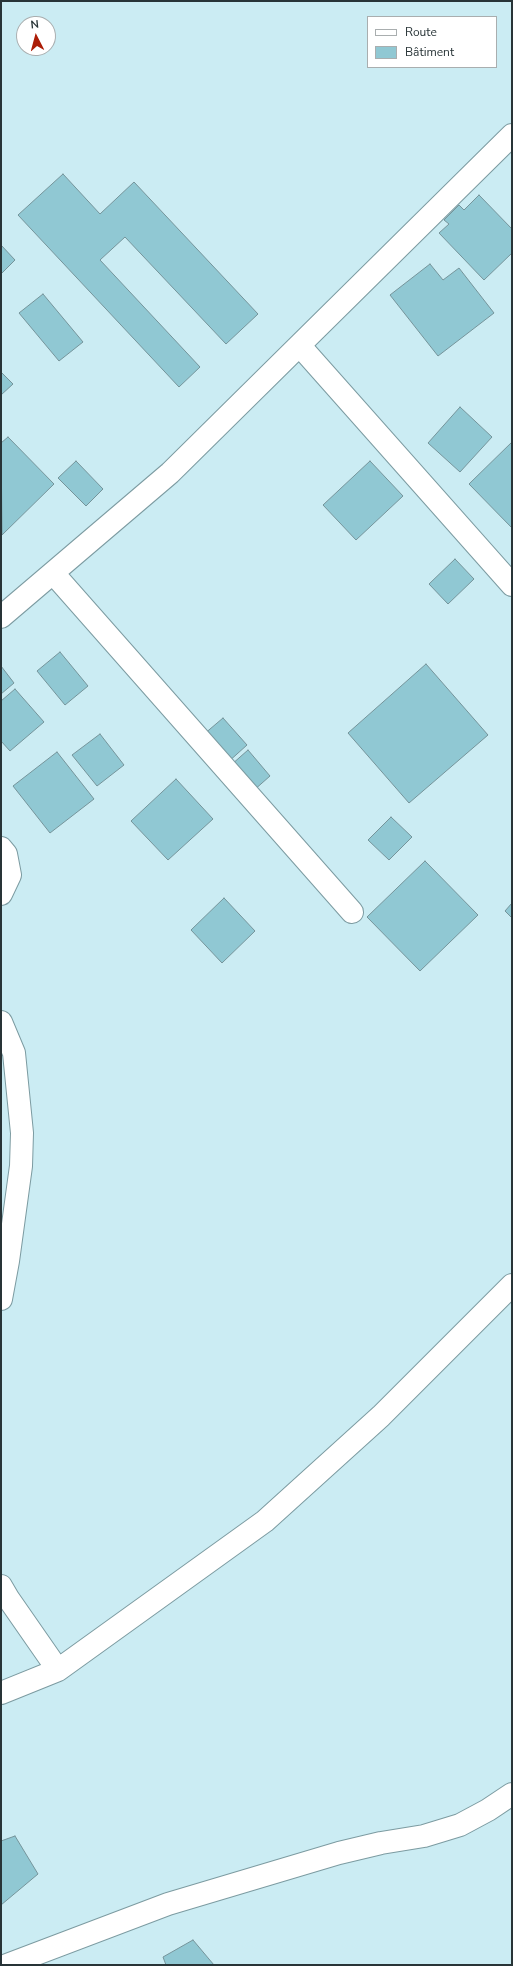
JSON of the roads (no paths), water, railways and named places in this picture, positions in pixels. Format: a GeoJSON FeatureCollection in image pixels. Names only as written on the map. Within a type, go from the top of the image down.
{"type":"FeatureCollection","features":[{"type":"Feature","properties":{"kind":"street"},"geometry":{"type":"LineString","coordinates":[[1,617],[170,473],[512,136]]}},
{"type":"Feature","properties":{"kind":"street"},"geometry":{"type":"LineString","coordinates":[[300,346],[512,585]]}},
{"type":"Feature","properties":{"kind":"street"},"geometry":{"type":"LineString","coordinates":[[53,573],[352,912]]}},
{"type":"Feature","properties":{"kind":"street"},"geometry":{"type":"LineString","coordinates":[[1,848],[6,854],[10,875],[1,894]]}},
{"type":"Feature","properties":{"kind":"street"},"geometry":{"type":"LineString","coordinates":[[1,1022],[14,1053],[22,1133],[21,1166],[8,1261],[1,1298]]}},
{"type":"Feature","properties":{"kind":"street"},"geometry":{"type":"LineString","coordinates":[[1,1693],[58,1670],[265,1521],[381,1416],[512,1285]]}},
{"type":"Feature","properties":{"kind":"street"},"geometry":{"type":"LineString","coordinates":[[1,1586],[58,1670]]}},
{"type":"Feature","properties":{"kind":"street"},"geometry":{"type":"LineString","coordinates":[[12,1964],[168,1904],[339,1853],[381,1843],[424,1836],[460,1825],[488,1810],[512,1794]]}}]}
